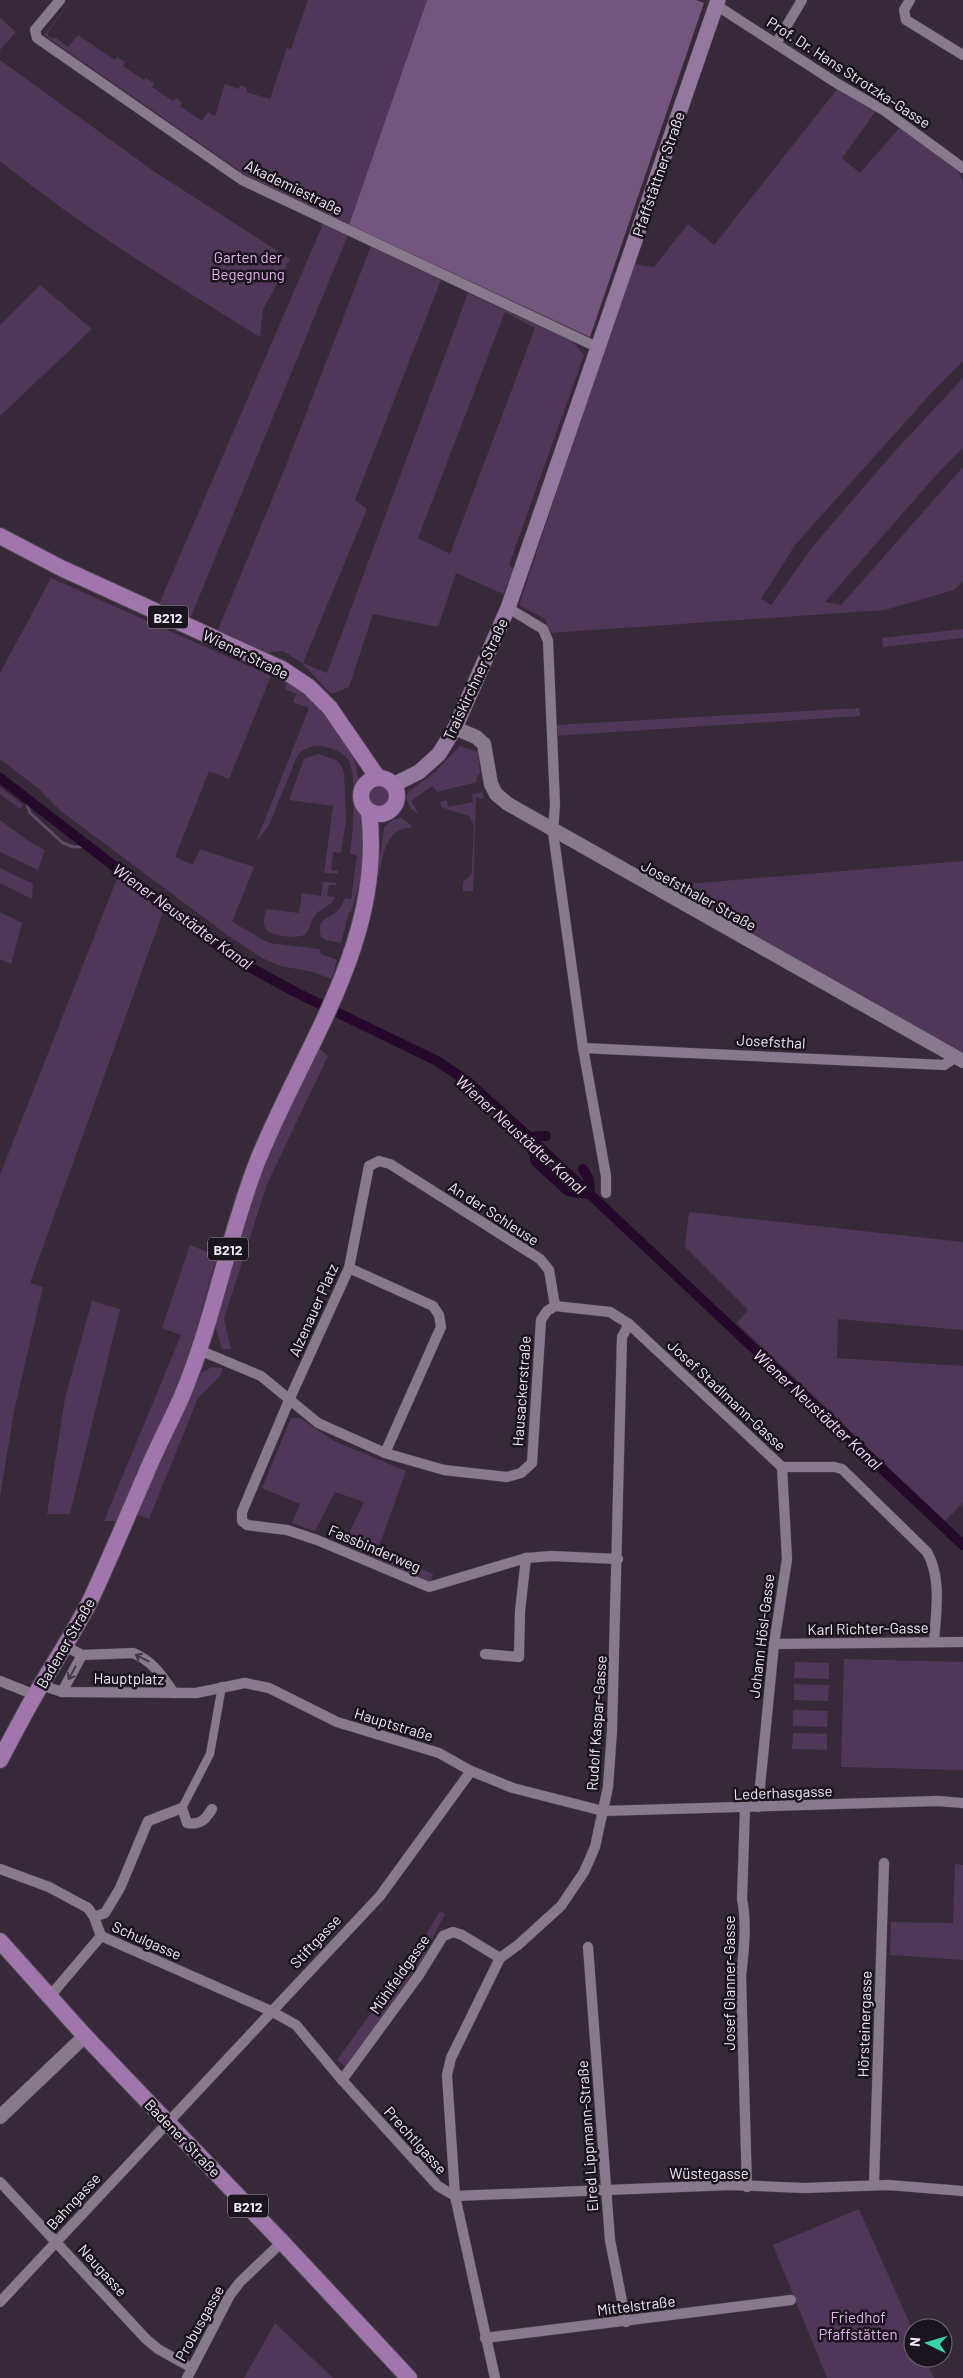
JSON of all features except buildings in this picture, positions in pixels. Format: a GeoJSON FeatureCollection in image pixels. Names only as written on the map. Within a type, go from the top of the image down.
{"type":"FeatureCollection","features":[{"type":"Feature","properties":{"kind":"main road","name":"Pfaffstättner Straße"},"geometry":{"type":"LineString","coordinates":[[508,608],[717,2]]}},
{"type":"Feature","properties":{"kind":"main road","name":"Wiener Straße"},"geometry":{"type":"LineString","coordinates":[[0,536],[61,568],[282,669],[309,687],[330,708],[359,751],[371,782],[361,797],[365,808],[376,813],[372,849],[361,922],[351,956],[325,1019],[274,1122],[256,1165],[240,1208],[199,1350]]}},
{"type":"Feature","properties":{"kind":"main road","name":"Traiskirchner Straße"},"geometry":{"type":"LineString","coordinates":[[393,785],[419,772],[439,754],[455,728],[508,608]]}},
{"type":"Feature","properties":{"kind":"main road"},"geometry":{"type":"LineString","coordinates":[[371,782],[389,781],[393,785],[397,800],[394,807],[376,813]]}},
{"type":"Feature","properties":{"kind":"main road","name":"Badener Straße"},"geometry":{"type":"LineString","coordinates":[[0,1760],[38,1690],[66,1646],[90,1599],[182,1395],[199,1350]]}},
{"type":"Feature","properties":{"kind":"main road","name":"Badener Straße"},"geometry":{"type":"LineString","coordinates":[[0,1941],[51,1995],[86,2036],[408,2378]]}},
{"type":"Feature","properties":{"kind":"street","name":"Akademiestraße"},"geometry":{"type":"LineString","coordinates":[[60,0],[35,30],[37,38],[242,180],[599,348]]}},
{"type":"Feature","properties":{"kind":"street"},"geometry":{"type":"LineString","coordinates":[[777,42],[802,0]]}},
{"type":"Feature","properties":{"kind":"street"},"geometry":{"type":"LineString","coordinates":[[910,0],[904,10],[906,20],[963,55]]}},
{"type":"Feature","properties":{"kind":"street","name":"Prof. Dr. Hans Strotzka-Gasse"},"geometry":{"type":"LineString","coordinates":[[717,2],[838,84],[885,111],[963,168]]}},
{"type":"Feature","properties":{"kind":"street"},"geometry":{"type":"LineString","coordinates":[[508,608],[543,630],[548,641],[555,804],[553,832],[583,1048],[606,1176],[606,1193]]}},
{"type":"Feature","properties":{"kind":"street","name":"Josefsthaler Straße"},"geometry":{"type":"LineString","coordinates":[[455,728],[476,736],[484,744],[491,784],[496,794],[508,804],[553,832],[959,1059]]}},
{"type":"Feature","properties":{"kind":"street","name":"Josefsthal"},"geometry":{"type":"LineString","coordinates":[[583,1048],[944,1065],[959,1059]]}},
{"type":"Feature","properties":{"kind":"street","name":"Alzenauer Platz"},"geometry":{"type":"LineString","coordinates":[[242,1520],[242,1512],[290,1398],[349,1268],[369,1166],[379,1161],[390,1164]]}},
{"type":"Feature","properties":{"kind":"street","name":"An der Schleuse"},"geometry":{"type":"LineString","coordinates":[[390,1164],[540,1260],[549,1270],[555,1306]]}},
{"type":"Feature","properties":{"kind":"street"},"geometry":{"type":"LineString","coordinates":[[349,1268],[433,1306],[439,1315],[440,1327],[385,1454]]}},
{"type":"Feature","properties":{"kind":"street"},"geometry":{"type":"LineString","coordinates":[[555,1306],[610,1312],[630,1324]]}},
{"type":"Feature","properties":{"kind":"street","name":"Hausackerstraße"},"geometry":{"type":"LineString","coordinates":[[199,1350],[261,1376],[318,1423],[385,1454],[444,1470],[507,1477],[521,1473],[532,1463],[541,1320],[547,1311],[555,1306]]}},
{"type":"Feature","properties":{"kind":"street","name":"Josef Stadlmann-Gasse"},"geometry":{"type":"LineString","coordinates":[[630,1324],[782,1467],[834,1467],[842,1469],[927,1552],[934,1564],[937,1578],[934,1642]]}},
{"type":"Feature","properties":{"kind":"street","name":"Rudolf Kaspar-Gasse"},"geometry":{"type":"LineString","coordinates":[[455,2196],[447,2075],[451,2058],[500,1958],[518,1945],[560,1906],[584,1872],[595,1847],[608,1787],[612,1731],[618,1560],[622,1337],[630,1324]]}},
{"type":"Feature","properties":{"kind":"street","name":"Johann Hösl-Gasse"},"geometry":{"type":"LineString","coordinates":[[758,1808],[774,1644],[786,1558],[782,1467]]}},
{"type":"Feature","properties":{"kind":"street","name":"Fassbinderweg"},"geometry":{"type":"LineString","coordinates":[[242,1520],[247,1525],[287,1530],[317,1540],[430,1587],[526,1558],[551,1556],[618,1560]]}},
{"type":"Feature","properties":{"kind":"street"},"geometry":{"type":"LineString","coordinates":[[485,1654],[519,1657],[520,1611],[526,1558]]}},
{"type":"Feature","properties":{"kind":"street","name":"Karl Richter-Gasse"},"geometry":{"type":"LineString","coordinates":[[774,1644],[963,1642]]}},
{"type":"Feature","properties":{"kind":"street","name":"Hauptplatz"},"geometry":{"type":"LineString","coordinates":[[66,1646],[82,1655],[133,1654],[139,1656],[153,1664],[174,1693]]}},
{"type":"Feature","properties":{"kind":"street","name":"Hauptplatz"},"geometry":{"type":"LineString","coordinates":[[62,1692],[82,1655]]}},
{"type":"Feature","properties":{"kind":"street","name":"Hauptplatz"},"geometry":{"type":"LineString","coordinates":[[0,1681],[38,1690],[62,1692],[174,1693]]}},
{"type":"Feature","properties":{"kind":"street","name":"Hauptstraße"},"geometry":{"type":"LineString","coordinates":[[174,1693],[196,1693],[222,1686],[245,1683],[269,1688],[337,1722],[439,1753],[471,1771],[513,1788],[603,1811]]}},
{"type":"Feature","properties":{"kind":"street"},"geometry":{"type":"LineString","coordinates":[[94,1917],[105,1913],[120,1888],[148,1821],[182,1808],[210,1754],[222,1686]]}},
{"type":"Feature","properties":{"kind":"street","name":"Stiftgasse"},"geometry":{"type":"LineString","coordinates":[[169,2122],[380,1896],[471,1771]]}},
{"type":"Feature","properties":{"kind":"street","name":"Lederhasgasse"},"geometry":{"type":"LineString","coordinates":[[603,1811],[745,1809],[937,1801],[963,1803]]}},
{"type":"Feature","properties":{"kind":"street"},"geometry":{"type":"LineString","coordinates":[[182,1808],[187,1823],[197,1825],[205,1820],[212,1809]]}},
{"type":"Feature","properties":{"kind":"street","name":"Josef Glanner-Gasse"},"geometry":{"type":"LineString","coordinates":[[745,1809],[742,1899],[744,1911],[744,1948],[741,1976],[747,2187]]}},
{"type":"Feature","properties":{"kind":"street","name":"Hörsteinergasse"},"geometry":{"type":"LineString","coordinates":[[874,2185],[884,1863]]}},
{"type":"Feature","properties":{"kind":"street","name":"Schulgasse"},"geometry":{"type":"LineString","coordinates":[[0,1869],[49,1887],[88,1908],[94,1917],[101,1936],[271,2011]]}},
{"type":"Feature","properties":{"kind":"street","name":"Mühlfeldgasse"},"geometry":{"type":"LineString","coordinates":[[342,2080],[419,1975],[443,1936],[453,1932],[462,1935],[500,1958]]}},
{"type":"Feature","properties":{"kind":"street"},"geometry":{"type":"LineString","coordinates":[[51,1995],[101,1936]]}},
{"type":"Feature","properties":{"kind":"street","name":"Elred Lippmann-Straße"},"geometry":{"type":"LineString","coordinates":[[588,1947],[605,2191],[610,2240],[626,2322]]}},
{"type":"Feature","properties":{"kind":"street","name":"Prechtlgasse"},"geometry":{"type":"LineString","coordinates":[[271,2011],[296,2025],[342,2080],[438,2186],[455,2196]]}},
{"type":"Feature","properties":{"kind":"street"},"geometry":{"type":"LineString","coordinates":[[0,2117],[86,2036]]}},
{"type":"Feature","properties":{"kind":"street","name":"Bahngasse"},"geometry":{"type":"LineString","coordinates":[[0,2302],[56,2240],[169,2122]]}},
{"type":"Feature","properties":{"kind":"street","name":"Neugasse"},"geometry":{"type":"LineString","coordinates":[[0,2182],[56,2240],[146,2339],[158,2349],[192,2368]]}},
{"type":"Feature","properties":{"kind":"street","name":"Wüstegasse"},"geometry":{"type":"LineString","coordinates":[[455,2196],[731,2185],[747,2187],[861,2187],[874,2185],[963,2191]]}},
{"type":"Feature","properties":{"kind":"street"},"geometry":{"type":"LineString","coordinates":[[455,2196],[484,2338],[495,2378]]}},
{"type":"Feature","properties":{"kind":"street","name":"Probusgasse"},"geometry":{"type":"LineString","coordinates":[[187,2378],[230,2295],[240,2282],[282,2242]]}},
{"type":"Feature","properties":{"kind":"street","name":"Mittelstraße"},"geometry":{"type":"LineString","coordinates":[[484,2338],[626,2322],[791,2300]]}},
{"type":"Feature","properties":{"kind":"green space"},"geometry":{"type":"Polygon","coordinates":[[[71,0],[48,32],[48,36],[53,39],[55,37],[68,47],[78,35],[115,60],[117,57],[125,62],[123,66],[144,80],[146,78],[154,83],[152,87],[173,101],[176,98],[182,103],[180,106],[202,121],[208,112],[215,116],[225,84],[239,89],[240,85],[247,88],[246,92],[270,99],[287,48],[291,49],[308,0],[427,0],[349,225],[250,178],[44,35],[71,0]]]}},
{"type":"Feature","properties":{"kind":"green space"},"geometry":{"type":"Polygon","coordinates":[[[0,18],[16,32],[0,50],[0,18]]]}},
{"type":"Feature","properties":{"kind":"green space","name":"Garten der Begegnung"},"geometry":{"type":"Polygon","coordinates":[[[0,60],[155,172],[290,259],[263,310],[260,337],[160,275],[95,231],[0,161],[0,60]]]}},
{"type":"Feature","properties":{"kind":"green space"},"geometry":{"type":"Polygon","coordinates":[[[838,88],[876,111],[842,158],[860,173],[902,125],[945,147],[963,181],[963,361],[934,390],[795,545],[761,599],[771,605],[814,545],[894,452],[963,378],[963,448],[938,473],[825,602],[841,605],[963,467],[963,581],[954,590],[885,610],[550,633],[545,619],[519,605],[633,264],[654,267],[688,224],[714,245],[838,88]]]}},
{"type":"Feature","properties":{"kind":"green space"},"geometry":{"type":"Polygon","coordinates":[[[323,224],[348,235],[190,619],[159,604],[323,224]]]}},
{"type":"Feature","properties":{"kind":"green space"},"geometry":{"type":"Polygon","coordinates":[[[371,246],[441,280],[355,500],[367,509],[303,663],[327,673],[468,293],[572,341],[584,355],[509,565],[514,569],[503,594],[456,573],[438,627],[373,614],[349,687],[331,694],[302,663],[283,651],[262,653],[217,632],[285,468],[371,246]],[[505,312],[418,538],[450,554],[535,328],[505,312]]]}},
{"type":"Feature","properties":{"kind":"green space"},"geometry":{"type":"Polygon","coordinates":[[[40,285],[92,329],[0,416],[0,325],[40,285]]]}},
{"type":"Feature","properties":{"kind":"green space"},"geometry":{"type":"Polygon","coordinates":[[[51,578],[271,676],[229,779],[209,771],[175,857],[193,865],[200,849],[254,867],[232,922],[269,943],[320,949],[321,954],[337,960],[331,979],[313,972],[281,966],[262,958],[230,937],[62,812],[39,789],[0,759],[0,673],[51,578]]]}},
{"type":"Feature","properties":{"kind":"green space"},"geometry":{"type":"Polygon","coordinates":[[[963,629],[963,638],[883,647],[882,638],[963,629]]]}},
{"type":"Feature","properties":{"kind":"green space"},"geometry":{"type":"Polygon","coordinates":[[[287,683],[292,683],[303,692],[336,726],[351,752],[356,766],[357,800],[366,829],[366,843],[360,883],[351,912],[349,912],[341,943],[321,937],[320,925],[339,909],[345,898],[351,899],[357,855],[350,854],[354,793],[351,769],[347,758],[336,750],[322,746],[311,747],[298,754],[269,825],[256,842],[309,708],[293,702],[296,694],[285,689],[287,683]]]}},
{"type":"Feature","properties":{"kind":"green space"},"geometry":{"type":"Polygon","coordinates":[[[859,708],[860,716],[554,736],[555,725],[859,708]]]}},
{"type":"Feature","properties":{"kind":"green space"},"geometry":{"type":"Polygon","coordinates":[[[460,746],[478,752],[480,773],[476,779],[477,782],[437,792],[432,786],[411,801],[419,814],[411,809],[406,797],[408,792],[435,772],[460,746]]]}},
{"type":"Feature","properties":{"kind":"green space"},"geometry":{"type":"Polygon","coordinates":[[[318,754],[336,760],[341,765],[344,773],[346,820],[341,853],[333,852],[331,870],[338,871],[338,874],[324,873],[333,806],[289,800],[304,759],[318,754]]]}},
{"type":"Feature","properties":{"kind":"green space"},"geometry":{"type":"Polygon","coordinates":[[[380,785],[385,786],[391,792],[391,802],[385,808],[380,809],[375,808],[369,802],[368,797],[369,792],[375,786],[380,785]]]}},
{"type":"Feature","properties":{"kind":"green space"},"geometry":{"type":"Polygon","coordinates":[[[0,787],[23,805],[20,809],[0,794],[0,787]]]}},
{"type":"Feature","properties":{"kind":"green space"},"geometry":{"type":"Polygon","coordinates":[[[482,792],[484,799],[476,797],[473,891],[463,891],[463,882],[471,875],[472,869],[474,825],[469,816],[441,807],[440,802],[447,800],[448,807],[473,802],[472,794],[482,792]]]}},
{"type":"Feature","properties":{"kind":"green space"},"geometry":{"type":"Polygon","coordinates":[[[401,818],[411,825],[411,828],[403,829],[392,837],[384,851],[379,875],[377,875],[384,828],[392,820],[401,818]]]}},
{"type":"Feature","properties":{"kind":"green space"},"geometry":{"type":"Polygon","coordinates":[[[0,820],[27,840],[45,850],[38,870],[0,852],[0,820]]]}},
{"type":"Feature","properties":{"kind":"green space"},"geometry":{"type":"Polygon","coordinates":[[[963,861],[963,1053],[663,886],[963,861]]]}},
{"type":"Feature","properties":{"kind":"green space"},"geometry":{"type":"Polygon","coordinates":[[[0,868],[33,884],[32,899],[0,883],[0,868]]]}},
{"type":"Feature","properties":{"kind":"green space"},"geometry":{"type":"Polygon","coordinates":[[[118,876],[163,912],[30,1283],[43,1287],[14,1411],[0,1497],[0,1175],[118,876]]]}},
{"type":"Feature","properties":{"kind":"green space"},"geometry":{"type":"Polygon","coordinates":[[[323,882],[337,883],[336,885],[329,885],[327,896],[335,897],[331,903],[315,915],[304,935],[295,937],[284,936],[272,933],[266,929],[264,922],[266,909],[299,913],[302,893],[321,896],[323,882]]]}},
{"type":"Feature","properties":{"kind":"green space"},"geometry":{"type":"Polygon","coordinates":[[[0,912],[22,923],[11,964],[0,959],[0,912]]]}},
{"type":"Feature","properties":{"kind":"green space"},"geometry":{"type":"Polygon","coordinates":[[[319,1048],[328,1056],[267,1184],[224,1319],[231,1349],[222,1349],[215,1325],[248,1209],[270,1151],[319,1048]]]}},
{"type":"Feature","properties":{"kind":"green space"},"geometry":{"type":"Polygon","coordinates":[[[689,1212],[963,1242],[963,1330],[838,1319],[837,1358],[963,1366],[963,1503],[945,1521],[737,1323],[748,1310],[685,1247],[689,1212]]]}},
{"type":"Feature","properties":{"kind":"green space"},"geometry":{"type":"Polygon","coordinates":[[[190,1245],[217,1256],[195,1334],[177,1385],[119,1521],[104,1521],[181,1335],[162,1328],[190,1245]]]}},
{"type":"Feature","properties":{"kind":"green space"},"geometry":{"type":"Polygon","coordinates":[[[92,1301],[120,1309],[70,1514],[47,1514],[65,1398],[92,1301]]]}},
{"type":"Feature","properties":{"kind":"green space"},"geometry":{"type":"Polygon","coordinates":[[[212,1367],[223,1368],[220,1376],[198,1398],[149,1519],[136,1514],[171,1431],[189,1402],[201,1373],[212,1367]]]}},
{"type":"Feature","properties":{"kind":"green space"},"geometry":{"type":"Polygon","coordinates":[[[291,1418],[300,1418],[334,1441],[406,1471],[378,1549],[433,1574],[430,1584],[344,1544],[364,1502],[335,1492],[315,1531],[292,1523],[300,1504],[262,1488],[291,1418]]]}},
{"type":"Feature","properties":{"kind":"green space"},"geometry":{"type":"Polygon","coordinates":[[[844,1659],[963,1662],[963,1770],[841,1767],[844,1659]]]}},
{"type":"Feature","properties":{"kind":"green space"},"geometry":{"type":"Polygon","coordinates":[[[795,1662],[829,1663],[829,1679],[794,1678],[795,1662]]]}},
{"type":"Feature","properties":{"kind":"green space"},"geometry":{"type":"Polygon","coordinates":[[[794,1684],[829,1685],[828,1701],[794,1700],[794,1684]]]}},
{"type":"Feature","properties":{"kind":"green space"},"geometry":{"type":"Polygon","coordinates":[[[793,1710],[828,1711],[827,1727],[793,1726],[793,1710]]]}},
{"type":"Feature","properties":{"kind":"green space"},"geometry":{"type":"Polygon","coordinates":[[[793,1733],[827,1734],[827,1750],[792,1749],[793,1733]]]}},
{"type":"Feature","properties":{"kind":"green space"},"geometry":{"type":"Polygon","coordinates":[[[955,1864],[963,1865],[963,1960],[890,1955],[891,1922],[953,1923],[955,1864]]]}},
{"type":"Feature","properties":{"kind":"green space"},"geometry":{"type":"Polygon","coordinates":[[[440,1911],[445,1914],[427,1948],[423,1960],[346,2067],[337,2060],[418,1948],[440,1911]]]}},
{"type":"Feature","properties":{"kind":"green space","name":"Friedhof Pfaffstätten"},"geometry":{"type":"Polygon","coordinates":[[[859,2209],[907,2318],[903,2318],[903,2368],[930,2368],[934,2378],[827,2378],[773,2245],[859,2209]]]}},
{"type":"Feature","properties":{"kind":"green space"},"geometry":{"type":"Polygon","coordinates":[[[275,2323],[333,2378],[244,2378],[275,2323]]]}},
{"type":"Feature","properties":{"kind":"shaded area"},"geometry":{"type":"Polygon","coordinates":[[[427,0],[696,0],[704,3],[590,337],[349,225],[427,0]]]}},
{"type":"Feature","properties":{"kind":"waterway","name":"Wiener Neustädter Kanal"},"geometry":{"type":"LineString","coordinates":[[0,778],[202,934],[244,964],[295,992],[437,1061],[467,1081],[963,1545]]}},
{"type":"Feature","properties":{"kind":"waterway"},"geometry":{"type":"LineString","coordinates":[[25,798],[30,813],[63,843],[74,847],[88,846]]}},
{"type":"Feature","properties":{"kind":"waterway"},"geometry":{"type":"LineString","coordinates":[[546,1136],[529,1137],[536,1162],[567,1190],[590,1194],[589,1180],[583,1169]]}}]}
